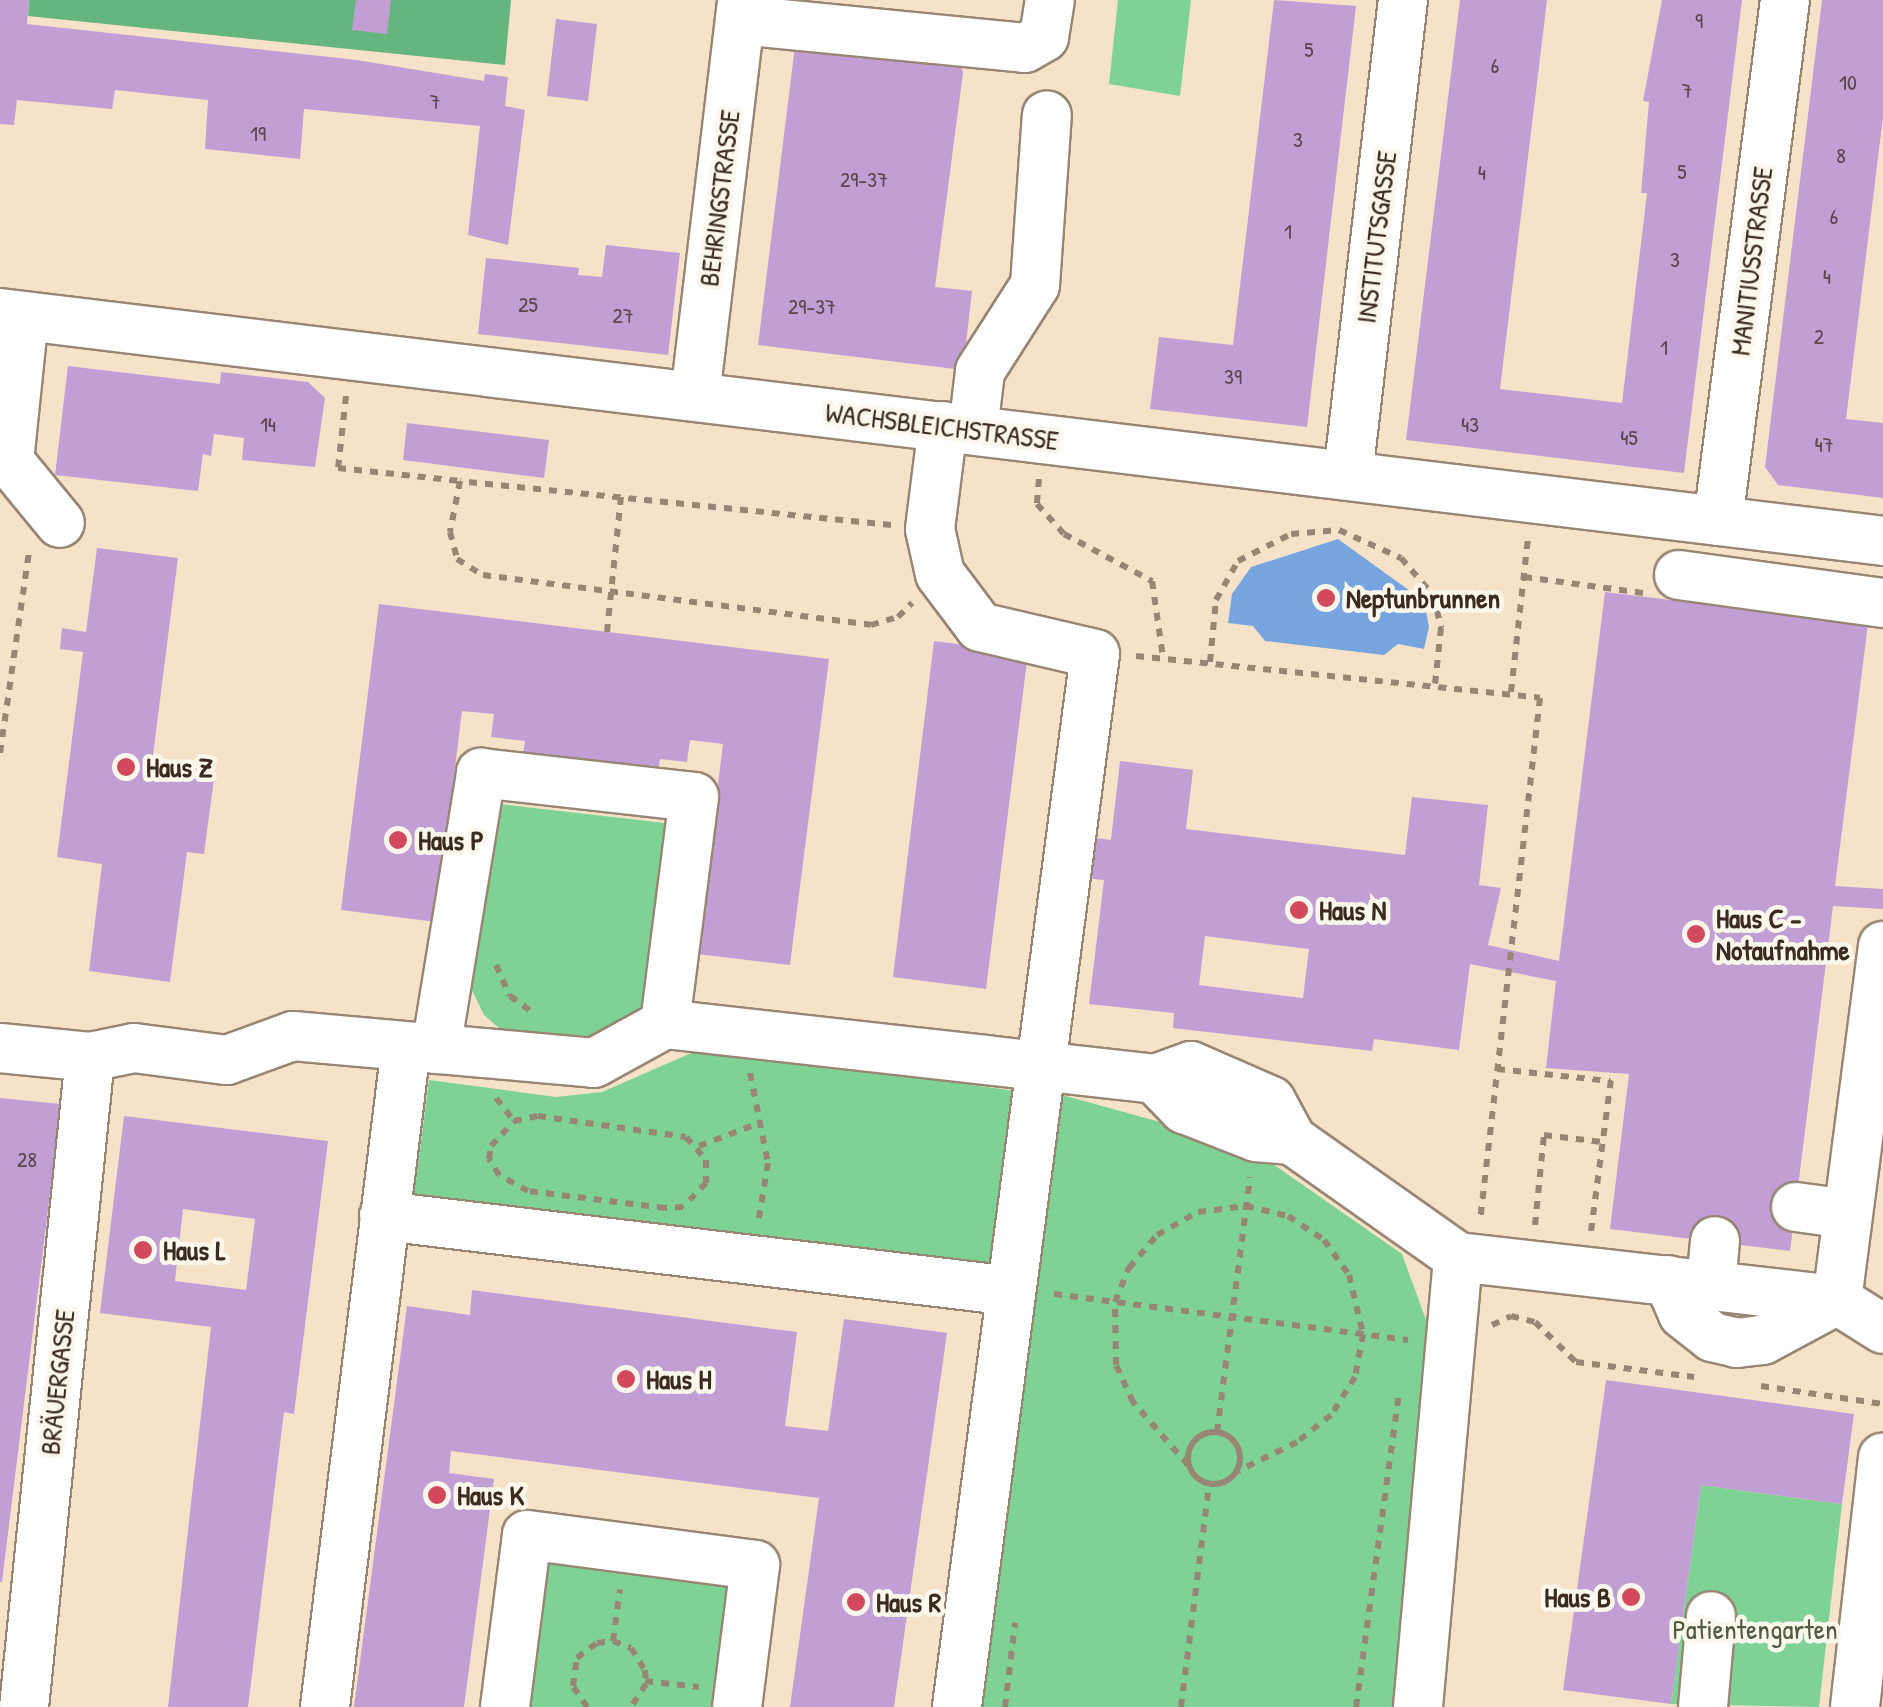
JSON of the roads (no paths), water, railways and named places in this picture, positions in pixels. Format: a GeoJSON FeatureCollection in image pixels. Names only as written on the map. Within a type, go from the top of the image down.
{"type":"FeatureCollection","features":[{"type":"Feature","properties":{"kind":"street"},"geometry":{"type":"LineString","coordinates":[[741,10],[857,15],[1025,48],[1044,37],[1050,0]]}},
{"type":"Feature","properties":{"kind":"street","name":"INSTITUTSGASSE"},"geometry":{"type":"LineString","coordinates":[[1348,475],[1404,0]]}},
{"type":"Feature","properties":{"kind":"street","name":"MANITIUSSTRASSE"},"geometry":{"type":"LineString","coordinates":[[1718,522],[1785,0]]}},
{"type":"Feature","properties":{"kind":"street","name":"BEHRINGSTRASSE"},"geometry":{"type":"LineString","coordinates":[[695,396],[741,10]]}},
{"type":"Feature","properties":{"kind":"street"},"geometry":{"type":"LineString","coordinates":[[958,1707],[1038,1062],[1095,654],[980,628],[935,552],[958,428],[980,370],[1035,284],[1047,115]]}},
{"type":"Feature","properties":{"kind":"street"},"geometry":{"type":"LineString","coordinates":[[12,314],[9,461],[46,531]]}},
{"type":"Feature","properties":{"kind":"street","name":"WACHSBLEICHSTRASSE"},"geometry":{"type":"LineString","coordinates":[[12,314],[1883,541]]}},
{"type":"Feature","properties":{"kind":"street"},"geometry":{"type":"LineString","coordinates":[[1679,575],[1883,602]]}},
{"type":"Feature","properties":{"kind":"street"},"geometry":{"type":"LineString","coordinates":[[325,1707],[384,1216],[481,773],[694,797],[665,1024]]}},
{"type":"Feature","properties":{"kind":"street"},"geometry":{"type":"LineString","coordinates":[[1837,1300],[1883,946]]}},
{"type":"Feature","properties":{"kind":"street"},"geometry":{"type":"LineString","coordinates":[[0,1048],[90,1058],[134,1048],[227,1060],[293,1036],[594,1063],[665,1024],[1038,1062],[1155,1079],[1184,1109],[1274,1138],[1466,1258],[1586,1272],[1698,1269],[1683,1314],[1712,1337],[1737,1344],[1764,1340],[1837,1300]]}},
{"type":"Feature","properties":{"kind":"street","name":"BRÄUERGASSE"},"geometry":{"type":"LineString","coordinates":[[24,1707],[90,1058]]}},
{"type":"Feature","properties":{"kind":"street"},"geometry":{"type":"LineString","coordinates":[[1796,1207],[1848,1214]]}},
{"type":"Feature","properties":{"kind":"street"},"geometry":{"type":"LineString","coordinates":[[384,1216],[752,1264],[1012,1291]]}},
{"type":"Feature","properties":{"kind":"street"},"geometry":{"type":"LineString","coordinates":[[1418,1707],[1468,1341],[1466,1258]]}},
{"type":"Feature","properties":{"kind":"street"},"geometry":{"type":"LineString","coordinates":[[1837,1300],[1883,1329]]}},
{"type":"Feature","properties":{"kind":"street"},"geometry":{"type":"LineString","coordinates":[[1855,1707],[1883,1458]]}},
{"type":"Feature","properties":{"kind":"street"},"geometry":{"type":"LineString","coordinates":[[505,1707],[527,1536],[755,1564],[737,1707]]}},
{"type":"Feature","properties":{"kind":"street"},"geometry":{"type":"LineString","coordinates":[[1704,1707],[1711,1616]]}},
{"type":"Feature","properties":{"kind":"water","name":"Neptunbrunnen"},"geometry":{"type":"Polygon","coordinates":[[[1338,539],[1424,601],[1429,627],[1424,649],[1398,644],[1384,655],[1265,641],[1253,626],[1228,623],[1232,594],[1251,567],[1338,539]]]}},
{"type":"Feature","properties":{"kind":"place","name":"Neptunbrunnen"},"geometry":{"type":"Point","coordinates":[1326,598]}},
{"type":"Feature","properties":{"kind":"place","name":"Haus Z"},"geometry":{"type":"Point","coordinates":[126,767]}},
{"type":"Feature","properties":{"kind":"place","name":"Haus P"},"geometry":{"type":"Point","coordinates":[398,840]}},
{"type":"Feature","properties":{"kind":"place","name":"Haus N"},"geometry":{"type":"Point","coordinates":[1299,910]}},
{"type":"Feature","properties":{"kind":"place","name":"Haus C - Notaufnahme"},"geometry":{"type":"Point","coordinates":[1696,934]}},
{"type":"Feature","properties":{"kind":"place","name":"Haus L"},"geometry":{"type":"Point","coordinates":[143,1250]}},
{"type":"Feature","properties":{"kind":"place","name":"Haus H"},"geometry":{"type":"Point","coordinates":[626,1379]}},
{"type":"Feature","properties":{"kind":"place","name":"Haus K"},"geometry":{"type":"Point","coordinates":[437,1495]}},
{"type":"Feature","properties":{"kind":"place","name":"Haus B"},"geometry":{"type":"Point","coordinates":[1631,1597]}},
{"type":"Feature","properties":{"kind":"place","name":"Haus R"},"geometry":{"type":"Point","coordinates":[856,1602]}},
{"type":"Feature","properties":{"kind":"park label","name":"Patientengarten"},"geometry":{"type":"Point","coordinates":[1755,1629]}}]}
